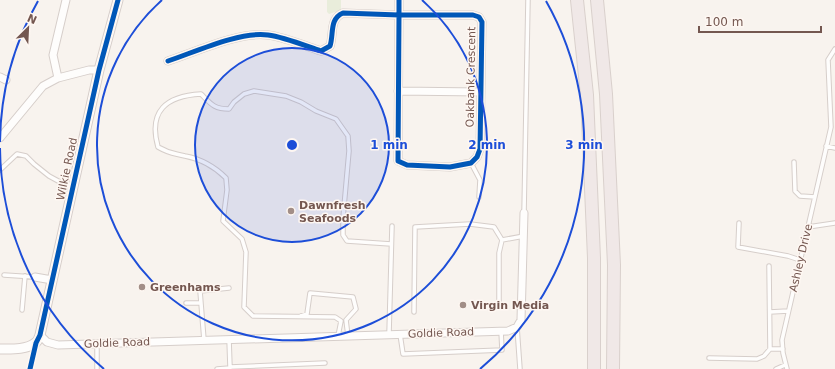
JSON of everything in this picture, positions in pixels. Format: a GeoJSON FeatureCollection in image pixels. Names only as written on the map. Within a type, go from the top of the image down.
{"type":"FeatureCollection","features":[{"type":"Feature","properties":{"kind":"highway"},"geometry":{"type":"LineString","coordinates":[[577,0],[587,95],[594,258],[594,369]]}},
{"type":"Feature","properties":{"kind":"highway"},"geometry":{"type":"LineString","coordinates":[[597,0],[606,94],[614,257],[613,369]]}},
{"type":"Feature","properties":{"kind":"street"},"geometry":{"type":"LineString","coordinates":[[58,78],[53,55],[66,0]]}},
{"type":"Feature","properties":{"kind":"street","name":"Wilkie Road"},"geometry":{"type":"LineString","coordinates":[[38,339],[98,70],[118,0]]}},
{"type":"Feature","properties":{"kind":"street"},"geometry":{"type":"LineString","coordinates":[[399,0],[398,161],[407,165],[450,166],[471,163]]}},
{"type":"Feature","properties":{"kind":"street"},"geometry":{"type":"LineString","coordinates":[[168,61],[216,44],[253,35],[268,35],[321,51],[330,46],[334,20],[338,15],[343,13],[399,15]]}},
{"type":"Feature","properties":{"kind":"street","name":"Oakbank Crescent"},"geometry":{"type":"LineString","coordinates":[[399,15],[473,15],[479,16],[482,22],[480,149],[477,157],[471,163]]}},
{"type":"Feature","properties":{"kind":"street"},"geometry":{"type":"LineString","coordinates":[[0,138],[43,86],[58,78],[89,70],[98,70]]}},
{"type":"Feature","properties":{"kind":"street"},"geometry":{"type":"LineString","coordinates":[[398,91],[481,92]]}},
{"type":"Feature","properties":{"kind":"street"},"geometry":{"type":"LineString","coordinates":[[517,327],[521,320],[524,213]]}},
{"type":"Feature","properties":{"kind":"street"},"geometry":{"type":"LineString","coordinates":[[35,277],[52,280]]}},
{"type":"Feature","properties":{"kind":"street","name":"Goldie Road"},"geometry":{"type":"LineString","coordinates":[[38,339],[58,345],[98,344],[501,331],[517,327]]}},
{"type":"Feature","properties":{"kind":"street"},"geometry":{"type":"LineString","coordinates":[[0,349],[19,348],[38,339]]}},
{"type":"Feature","properties":{"kind":"lane"},"geometry":{"type":"LineString","coordinates":[[524,213],[528,0]]}},
{"type":"Feature","properties":{"kind":"lane","name":"Ashley Drive"},"geometry":{"type":"LineString","coordinates":[[786,367],[782,349],[782,340],[831,127],[828,60],[835,49]]}},
{"type":"Feature","properties":{"kind":"lane"},"geometry":{"type":"LineString","coordinates":[[338,336],[341,321],[335,317],[253,316],[244,307],[246,252],[242,239],[223,221],[227,190],[226,178],[217,169],[202,161],[169,153],[158,148],[155,135],[157,121],[163,106],[185,95],[201,94],[213,106],[221,109],[229,109],[234,102],[244,94],[254,91],[286,96],[301,102],[316,112],[336,120],[348,136],[349,151],[343,218],[343,235],[347,241],[391,244]]}},
{"type":"Feature","properties":{"kind":"lane"},"geometry":{"type":"LineString","coordinates":[[826,146],[835,148]]}},
{"type":"Feature","properties":{"kind":"lane"},"geometry":{"type":"LineString","coordinates":[[0,170],[17,154],[26,156],[49,176],[73,187]]}},
{"type":"Feature","properties":{"kind":"lane"},"geometry":{"type":"LineString","coordinates":[[794,162],[795,191],[800,196],[814,197]]}},
{"type":"Feature","properties":{"kind":"lane"},"geometry":{"type":"LineString","coordinates":[[471,163],[480,180],[479,197]]}},
{"type":"Feature","properties":{"kind":"lane"},"geometry":{"type":"LineString","coordinates":[[739,223],[738,247],[788,256],[800,260]]}},
{"type":"Feature","properties":{"kind":"lane"},"geometry":{"type":"LineString","coordinates":[[414,312],[415,227],[470,224],[494,227],[502,240],[499,253],[499,302]]}},
{"type":"Feature","properties":{"kind":"lane"},"geometry":{"type":"LineString","coordinates":[[808,227],[835,224]]}},
{"type":"Feature","properties":{"kind":"lane"},"geometry":{"type":"LineString","coordinates":[[389,334],[392,226]]}},
{"type":"Feature","properties":{"kind":"lane"},"geometry":{"type":"LineString","coordinates":[[502,240],[524,236]]}},
{"type":"Feature","properties":{"kind":"lane"},"geometry":{"type":"LineString","coordinates":[[709,358],[757,359],[764,356],[770,349],[769,266]]}},
{"type":"Feature","properties":{"kind":"lane"},"geometry":{"type":"LineString","coordinates":[[4,275],[35,277]]}},
{"type":"Feature","properties":{"kind":"lane"},"geometry":{"type":"LineString","coordinates":[[22,310],[25,276]]}},
{"type":"Feature","properties":{"kind":"lane"},"geometry":{"type":"LineString","coordinates":[[204,340],[200,290],[230,288]]}},
{"type":"Feature","properties":{"kind":"lane"},"geometry":{"type":"LineString","coordinates":[[296,317],[307,314],[310,293],[353,297],[356,309],[346,320],[348,336]]}},
{"type":"Feature","properties":{"kind":"lane"},"geometry":{"type":"LineString","coordinates":[[186,303],[201,303]]}},
{"type":"Feature","properties":{"kind":"lane"},"geometry":{"type":"LineString","coordinates":[[770,312],[788,311]]}},
{"type":"Feature","properties":{"kind":"lane"},"geometry":{"type":"LineString","coordinates":[[517,327],[520,369]]}},
{"type":"Feature","properties":{"kind":"lane"},"geometry":{"type":"LineString","coordinates":[[400,334],[403,354],[502,350],[501,331]]}},
{"type":"Feature","properties":{"kind":"lane"},"geometry":{"type":"LineString","coordinates":[[229,340],[230,368]]}},
{"type":"Feature","properties":{"kind":"lane"},"geometry":{"type":"LineString","coordinates":[[97,369],[98,344]]}},
{"type":"Feature","properties":{"kind":"lane"},"geometry":{"type":"LineString","coordinates":[[770,349],[782,349]]}},
{"type":"Feature","properties":{"kind":"lane"},"geometry":{"type":"LineString","coordinates":[[216,369],[324,363]]}},
{"type":"Feature","properties":{"kind":"lane"},"geometry":{"type":"LineString","coordinates":[[776,369],[786,367]]}},
{"type":"Feature","properties":{"kind":"green space"},"geometry":{"type":"Polygon","coordinates":[[[327,0],[341,0],[341,10],[329,14],[327,12],[327,0]]]}},
{"type":"Feature","properties":{"kind":"cycle path"},"geometry":{"type":"LineString","coordinates":[[30,369],[36,343],[40,335],[99,70],[118,0]]}},
{"type":"Feature","properties":{"kind":"cycle path"},"geometry":{"type":"LineString","coordinates":[[168,61],[231,39],[257,35],[268,35],[281,38],[321,51],[330,46],[334,23],[343,13],[399,15],[473,15],[479,17],[482,22],[480,149],[477,157],[471,163],[450,167],[407,165],[398,161],[399,15],[399,0]]}},
{"type":"Feature","properties":{"kind":"place","name":"Dawnfresh Seafoods"},"geometry":{"type":"Point","coordinates":[291,211]}},
{"type":"Feature","properties":{"kind":"place","name":"Greenhams"},"geometry":{"type":"Point","coordinates":[142,287]}},
{"type":"Feature","properties":{"kind":"place","name":"Virgin Media"},"geometry":{"type":"Point","coordinates":[463,305]}}]}
